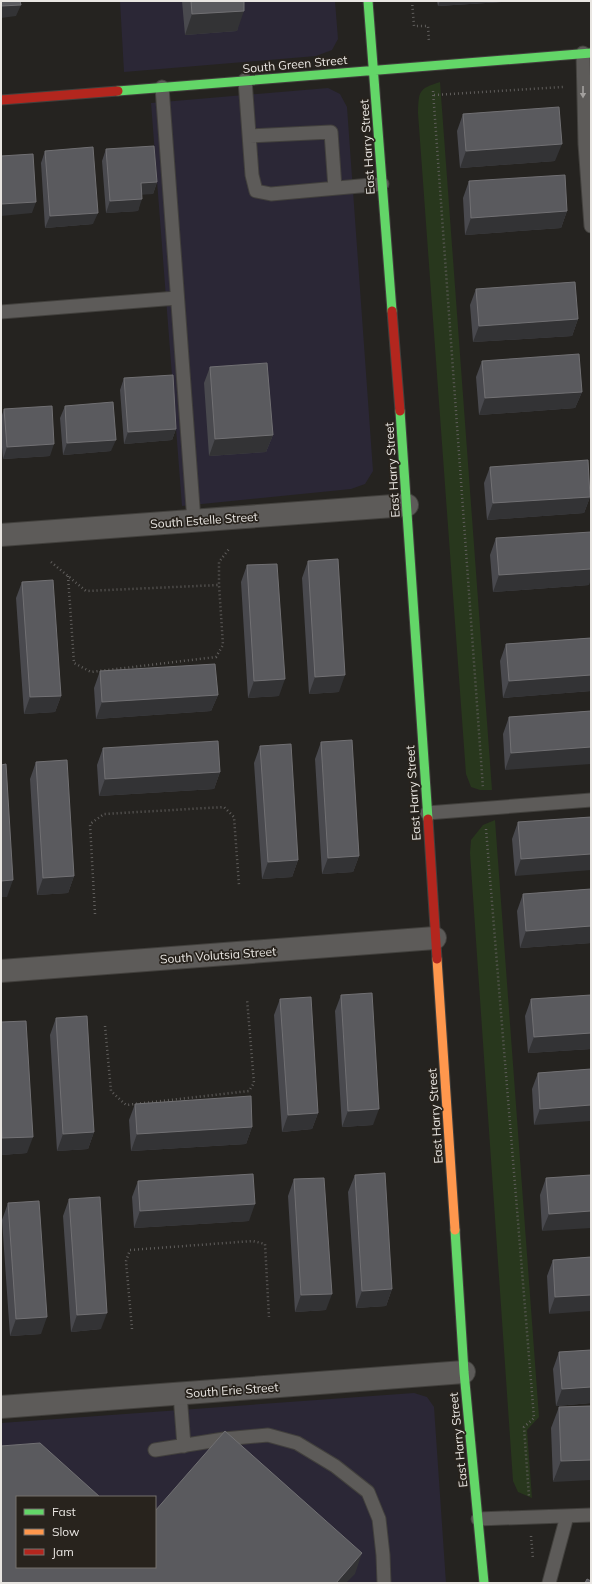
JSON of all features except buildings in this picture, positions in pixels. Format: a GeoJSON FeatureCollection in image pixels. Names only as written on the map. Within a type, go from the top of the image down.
{"type":"FeatureCollection","features":[{"type":"Feature","properties":{"kind":"main road","name":"East Harry Street"},"geometry":{"type":"LineString","coordinates":[[368,1],[407,505],[464,1372],[484,1583]]}},
{"type":"Feature","properties":{"kind":"main road","name":"South Green Street"},"geometry":{"type":"LineString","coordinates":[[1,100],[587,53]]}},
{"type":"Feature","properties":{"kind":"street","name":"South Estelle Street"},"geometry":{"type":"LineString","coordinates":[[1,535],[407,505]]}},
{"type":"Feature","properties":{"kind":"street","name":"South Volutsia Street"},"geometry":{"type":"LineString","coordinates":[[1,971],[435,938]]}},
{"type":"Feature","properties":{"kind":"street","name":"South Erie Street"},"geometry":{"type":"LineString","coordinates":[[1,1407],[464,1372]]}},
{"type":"Feature","properties":{"kind":"lane"},"geometry":{"type":"LineString","coordinates":[[587,53],[583,86],[585,144],[591,226]]}},
{"type":"Feature","properties":{"kind":"lane"},"geometry":{"type":"LineString","coordinates":[[245,80],[252,175],[256,191],[271,194],[382,184]]}},
{"type":"Feature","properties":{"kind":"lane"},"geometry":{"type":"LineString","coordinates":[[162,87],[194,521]]}},
{"type":"Feature","properties":{"kind":"lane"},"geometry":{"type":"LineString","coordinates":[[250,136],[331,132],[335,188]]}},
{"type":"Feature","properties":{"kind":"lane"},"geometry":{"type":"LineString","coordinates":[[1,312],[177,298]]}},
{"type":"Feature","properties":{"kind":"lane"},"geometry":{"type":"LineString","coordinates":[[427,813],[591,800]]}},
{"type":"Feature","properties":{"kind":"lane"},"geometry":{"type":"LineString","coordinates":[[180,1394],[184,1446]]}},
{"type":"Feature","properties":{"kind":"lane"},"geometry":{"type":"LineString","coordinates":[[155,1450],[224,1439],[268,1435],[297,1443],[335,1466],[368,1492],[379,1519],[384,1582]]}},
{"type":"Feature","properties":{"kind":"lane"},"geometry":{"type":"LineString","coordinates":[[478,1519],[591,1515]]}},
{"type":"Feature","properties":{"kind":"lane"},"geometry":{"type":"LineString","coordinates":[[549,1583],[567,1516]]}},
{"type":"Feature","properties":{"kind":"path"},"geometry":{"type":"LineString","coordinates":[[434,95],[583,86]]}},
{"type":"Feature","properties":{"kind":"path"},"geometry":{"type":"LineString","coordinates":[[68,576],[74,663],[91,672],[216,657],[223,645],[219,562],[229,549]]}},
{"type":"Feature","properties":{"kind":"path"},"geometry":{"type":"LineString","coordinates":[[51,562],[86,591],[219,584]]}},
{"type":"Feature","properties":{"kind":"path"},"geometry":{"type":"LineString","coordinates":[[95,914],[90,824],[104,814],[224,807],[234,817],[239,885]]}},
{"type":"Feature","properties":{"kind":"path"},"geometry":{"type":"LineString","coordinates":[[105,1026],[111,1091],[126,1105],[249,1091],[254,1083],[247,999]]}},
{"type":"Feature","properties":{"kind":"path"},"geometry":{"type":"LineString","coordinates":[[132,1329],[126,1261],[130,1250],[252,1241],[265,1244],[269,1317]]}},
{"type":"Feature","properties":{"kind":"shaded area"},"geometry":{"type":"Polygon","coordinates":[[[120,1],[335,1],[338,39],[332,50],[316,56],[124,72],[120,1]]]}},
{"type":"Feature","properties":{"kind":"shaded area"},"geometry":{"type":"Polygon","coordinates":[[[328,88],[340,94],[347,107],[373,471],[365,484],[351,489],[182,506],[151,103],[328,88]]]}},
{"type":"Feature","properties":{"kind":"shaded area"},"geometry":{"type":"Polygon","coordinates":[[[414,1393],[427,1397],[434,1407],[446,1583],[1,1583],[1,1423],[414,1393]]]}},
{"type":"Feature","properties":{"kind":"green space"},"geometry":{"type":"Polygon","coordinates":[[[440,82],[492,790],[480,790],[471,787],[466,774],[418,113],[421,92],[427,87],[440,82]]]}},
{"type":"Feature","properties":{"kind":"green space"},"geometry":{"type":"Polygon","coordinates":[[[495,820],[539,1417],[527,1430],[532,1498],[518,1492],[513,1481],[470,853],[471,840],[483,825],[495,820]]]}},
{"type":"Feature","properties":{"kind":"traffic: fast"},"geometry":{"type":"LineString","coordinates":[[368,1],[392,311]]}},
{"type":"Feature","properties":{"kind":"traffic: fast"},"geometry":{"type":"LineString","coordinates":[[118,91],[591,53]]}},
{"type":"Feature","properties":{"kind":"traffic: fast"},"geometry":{"type":"LineString","coordinates":[[400,411],[428,819]]}},
{"type":"Feature","properties":{"kind":"traffic: fast"},"geometry":{"type":"LineString","coordinates":[[455,1230],[464,1372],[484,1583]]}},
{"type":"Feature","properties":{"kind":"traffic: slow"},"geometry":{"type":"LineString","coordinates":[[437,959],[455,1230]]}},
{"type":"Feature","properties":{"kind":"traffic: jam"},"geometry":{"type":"LineString","coordinates":[[1,100],[118,91]]}},
{"type":"Feature","properties":{"kind":"traffic: jam"},"geometry":{"type":"LineString","coordinates":[[392,311],[400,411]]}},
{"type":"Feature","properties":{"kind":"traffic: jam"},"geometry":{"type":"LineString","coordinates":[[428,819],[437,959]]}}]}
